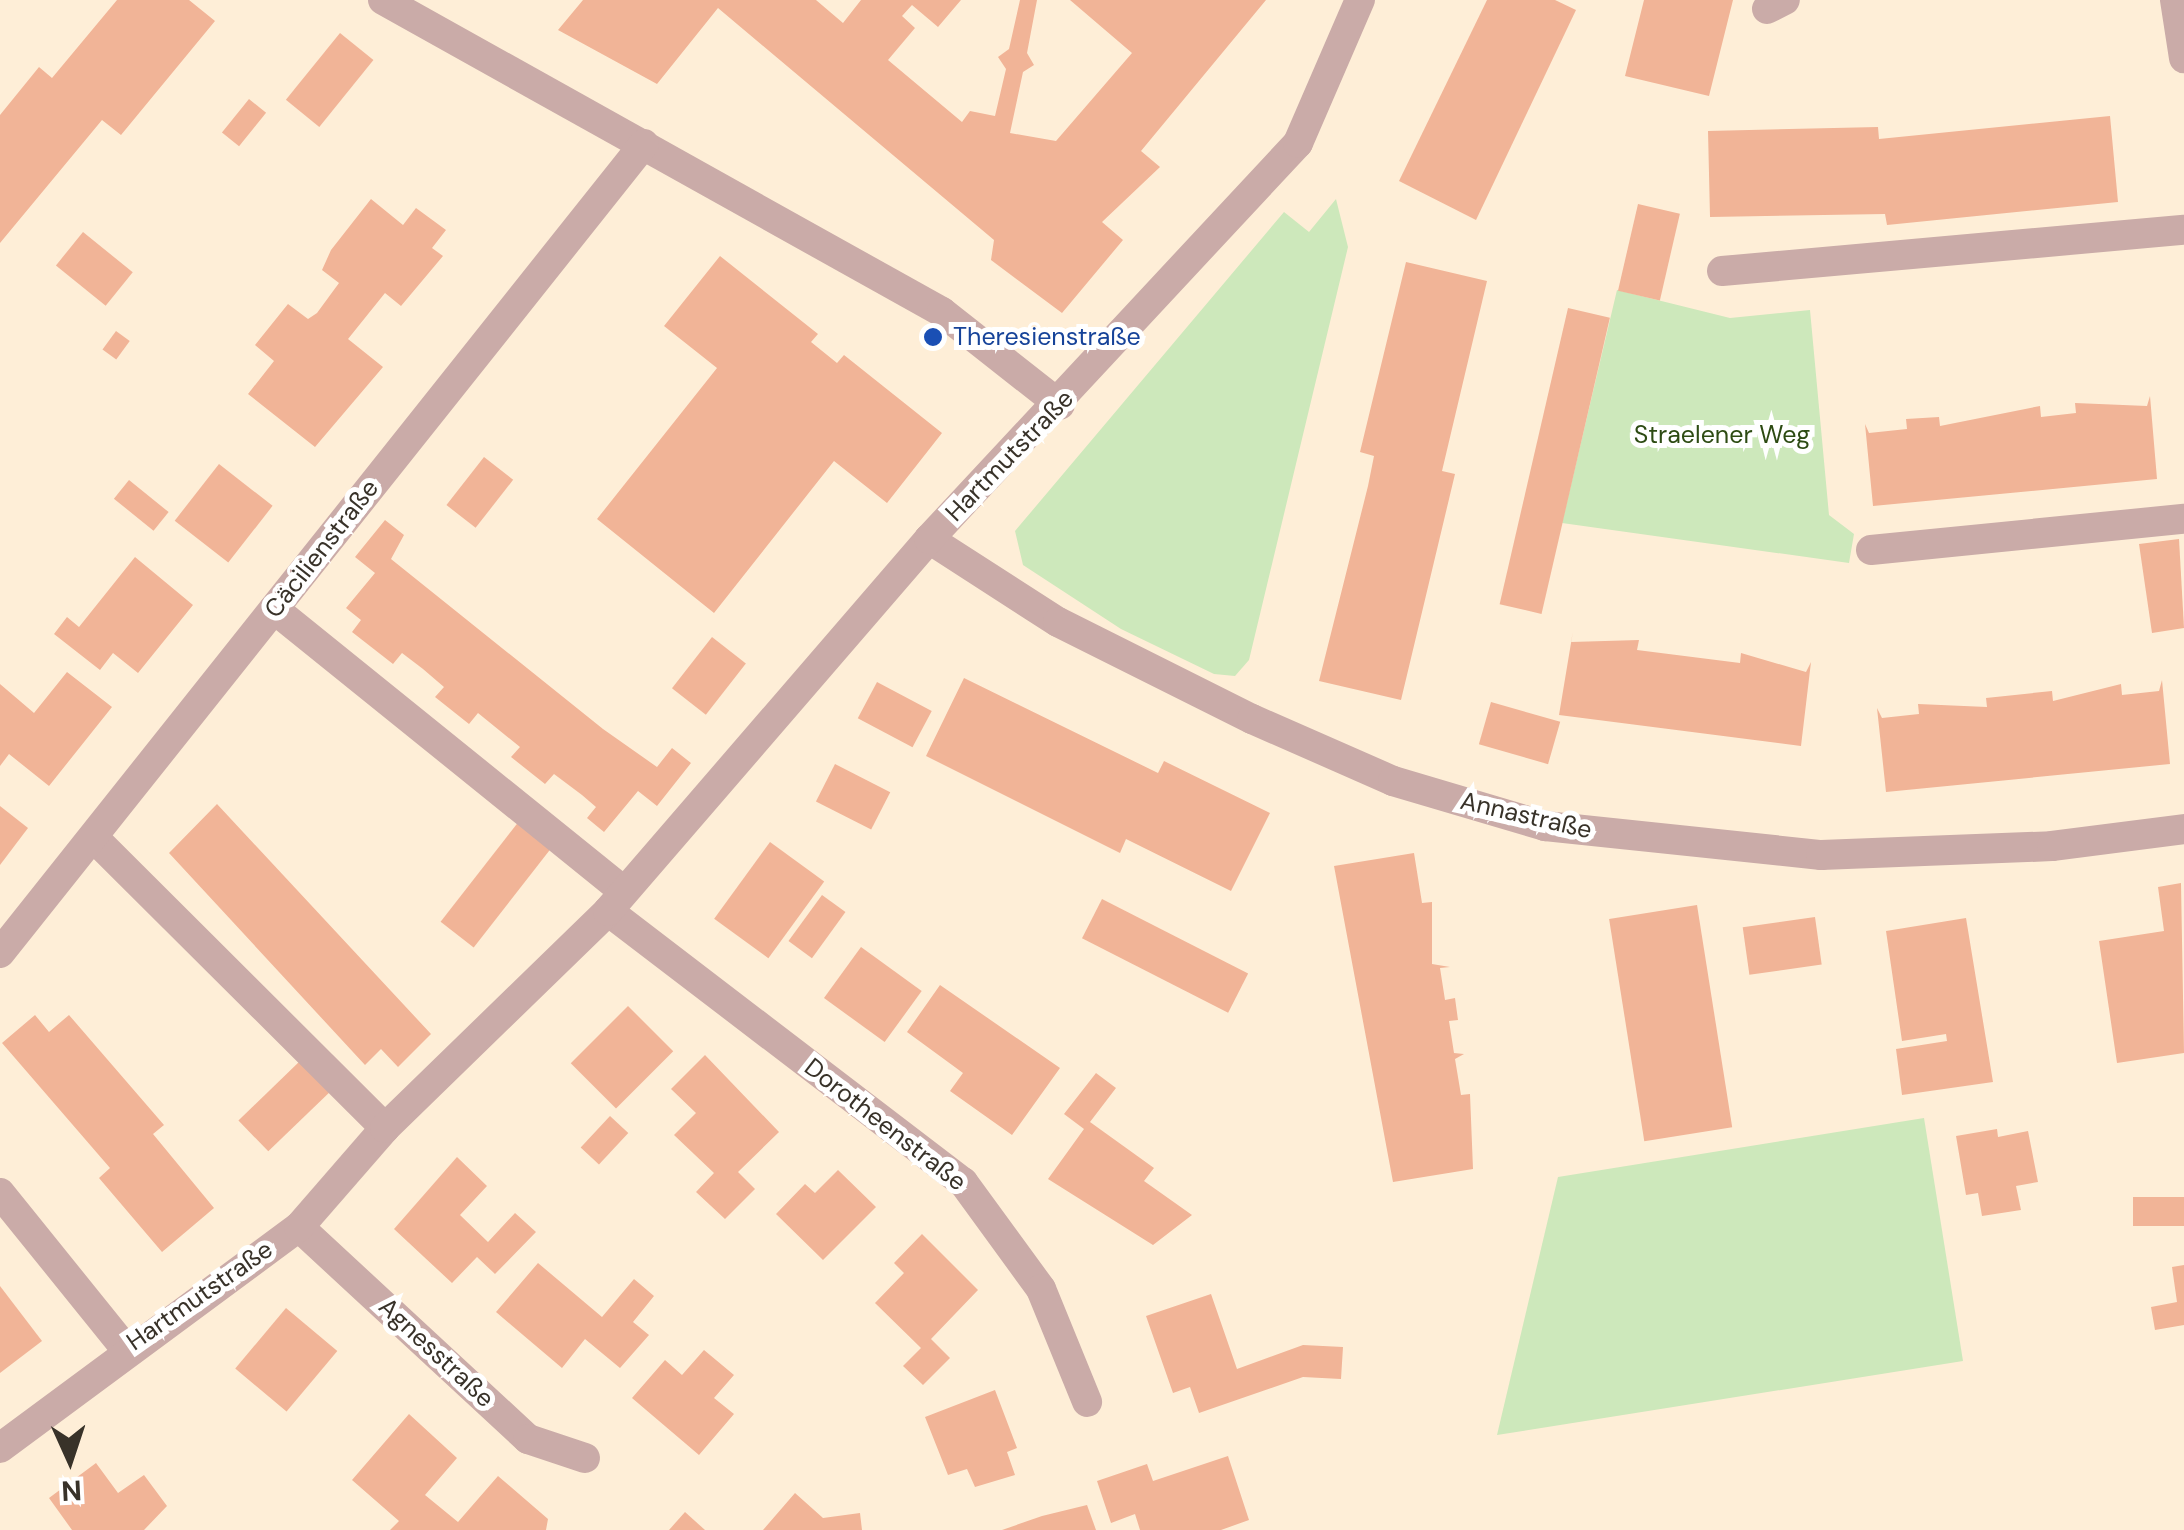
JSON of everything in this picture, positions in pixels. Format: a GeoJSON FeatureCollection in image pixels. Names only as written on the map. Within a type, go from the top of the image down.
{"type":"FeatureCollection","features":[{"type":"Feature","properties":{"kind":"street"},"geometry":{"type":"LineString","coordinates":[[383,0],[942,312],[1060,405]]}},
{"type":"Feature","properties":{"kind":"street","name":"Hartmutstraße"},"geometry":{"type":"LineString","coordinates":[[0,1448],[125,1348],[299,1227],[385,1128],[616,901],[929,539],[1060,405],[1298,142],[1360,0]]}},
{"type":"Feature","properties":{"kind":"street"},"geometry":{"type":"LineString","coordinates":[[2175,0],[2184,58]]}},
{"type":"Feature","properties":{"kind":"street","name":"Cäcilienstraße"},"geometry":{"type":"LineString","coordinates":[[0,952],[644,144]]}},
{"type":"Feature","properties":{"kind":"street"},"geometry":{"type":"LineString","coordinates":[[1722,271],[2184,230]]}},
{"type":"Feature","properties":{"kind":"street"},"geometry":{"type":"LineString","coordinates":[[1871,550],[2184,519]]}},
{"type":"Feature","properties":{"kind":"street","name":"Annastraße"},"geometry":{"type":"LineString","coordinates":[[929,539],[1058,622],[1252,720],[1393,782],[1546,826],[1821,855],[2052,846],[2184,829]]}},
{"type":"Feature","properties":{"kind":"street"},"geometry":{"type":"LineString","coordinates":[[274,609],[616,901]]}},
{"type":"Feature","properties":{"kind":"street"},"geometry":{"type":"LineString","coordinates":[[94,838],[385,1128]]}},
{"type":"Feature","properties":{"kind":"street","name":"Dorotheenstraße"},"geometry":{"type":"LineString","coordinates":[[616,901],[963,1182],[1041,1289],[1087,1402]]}},
{"type":"Feature","properties":{"kind":"street"},"geometry":{"type":"LineString","coordinates":[[0,1193],[125,1348]]}},
{"type":"Feature","properties":{"kind":"street","name":"Agnesstraße"},"geometry":{"type":"LineString","coordinates":[[299,1227],[528,1439],[585,1458]]}},
{"type":"Feature","properties":{"kind":"green space"},"geometry":{"type":"Polygon","coordinates":[[[1336,199],[1348,247],[1249,660],[1235,676],[1214,674],[1121,629],[1023,565],[1015,531],[1284,212],[1309,232],[1336,199]]]}},
{"type":"Feature","properties":{"kind":"green space","name":"Straelener Weg"},"geometry":{"type":"Polygon","coordinates":[[[1617,290],[1730,318],[1810,310],[1829,515],[1854,534],[1849,563],[1562,523],[1617,290]]]}},
{"type":"Feature","properties":{"kind":"green space"},"geometry":{"type":"Polygon","coordinates":[[[1924,1118],[1963,1361],[1497,1435],[1558,1177],[1924,1118]]]}},
{"type":"Feature","properties":{"kind":"building"},"geometry":{"type":"Polygon","coordinates":[[[117,0],[189,0],[215,21],[121,135],[102,120],[0,243],[0,115],[39,67],[52,78],[117,0]]]}},
{"type":"Feature","properties":{"kind":"building"},"geometry":{"type":"Polygon","coordinates":[[[583,0],[816,0],[843,23],[861,0],[961,0],[938,27],[912,5],[902,16],[915,28],[888,60],[962,122],[970,111],[995,116],[1006,69],[998,57],[1009,49],[1020,0],[1037,0],[1027,53],[1034,65],[1023,72],[1010,133],[1056,141],[1132,53],[1070,0],[1266,0],[1141,151],[1160,167],[1102,222],[1123,240],[1062,313],[991,260],[994,240],[718,8],[657,84],[558,30],[583,0]]]}},
{"type":"Feature","properties":{"kind":"building"},"geometry":{"type":"Polygon","coordinates":[[[1487,0],[1555,0],[1576,10],[1476,220],[1399,181],[1487,0]]]}},
{"type":"Feature","properties":{"kind":"building"},"geometry":{"type":"Polygon","coordinates":[[[1644,0],[1733,0],[1709,96],[1625,76],[1644,0]]]}},
{"type":"Feature","properties":{"kind":"building"},"geometry":{"type":"Polygon","coordinates":[[[340,33],[373,60],[319,127],[286,100],[340,33]]]}},
{"type":"Feature","properties":{"kind":"building"},"geometry":{"type":"Polygon","coordinates":[[[249,99],[266,113],[239,146],[222,132],[249,99]]]}},
{"type":"Feature","properties":{"kind":"building"},"geometry":{"type":"Polygon","coordinates":[[[2110,116],[2118,202],[1887,225],[1885,214],[1710,217],[1708,131],[1878,127],[1879,139],[2110,116]]]}},
{"type":"Feature","properties":{"kind":"building"},"geometry":{"type":"Polygon","coordinates":[[[371,199],[403,225],[416,208],[446,230],[432,248],[443,256],[401,306],[385,293],[348,339],[383,367],[315,447],[248,394],[274,361],[255,345],[288,304],[308,319],[317,313],[339,283],[322,270],[331,250],[371,199]]]}},
{"type":"Feature","properties":{"kind":"building"},"geometry":{"type":"Polygon","coordinates":[[[1638,204],[1680,214],[1660,300],[1618,291],[1638,204]]]}},
{"type":"Feature","properties":{"kind":"building"},"geometry":{"type":"Polygon","coordinates":[[[83,232],[133,272],[106,306],[56,265],[83,232]]]}},
{"type":"Feature","properties":{"kind":"building"},"geometry":{"type":"Polygon","coordinates":[[[720,256],[818,334],[811,342],[837,363],[844,355],[942,433],[887,503],[834,461],[714,613],[597,519],[717,368],[664,326],[720,256]]]}},
{"type":"Feature","properties":{"kind":"building"},"geometry":{"type":"Polygon","coordinates":[[[1406,262],[1487,281],[1442,471],[1455,474],[1401,700],[1319,681],[1368,486],[1374,456],[1360,452],[1406,262]]]}},
{"type":"Feature","properties":{"kind":"building"},"geometry":{"type":"Polygon","coordinates":[[[1568,308],[1610,318],[1542,614],[1500,604],[1568,308]]]}},
{"type":"Feature","properties":{"kind":"building"},"geometry":{"type":"Polygon","coordinates":[[[116,331],[130,341],[116,360],[102,350],[116,331]]]}},
{"type":"Feature","properties":{"kind":"building"},"geometry":{"type":"Polygon","coordinates":[[[2150,396],[2157,479],[1873,506],[1865,424],[1869,433],[1907,429],[1906,419],[1939,417],[1940,426],[2040,406],[2041,417],[2076,413],[2075,403],[2147,406],[2150,396]]]}},
{"type":"Feature","properties":{"kind":"building"},"geometry":{"type":"Polygon","coordinates":[[[484,457],[513,480],[476,528],[446,505],[484,457]]]}},
{"type":"Feature","properties":{"kind":"building"},"geometry":{"type":"Polygon","coordinates":[[[219,464],[273,506],[228,563],[175,521],[219,464]]]}},
{"type":"Feature","properties":{"kind":"building"},"geometry":{"type":"Polygon","coordinates":[[[129,480],[169,512],[154,531],[114,499],[129,480]]]}},
{"type":"Feature","properties":{"kind":"building"},"geometry":{"type":"Polygon","coordinates":[[[385,520],[404,535],[391,559],[603,729],[657,767],[672,748],[691,763],[657,806],[638,791],[604,832],[587,818],[596,807],[582,795],[554,774],[545,784],[511,757],[520,747],[478,713],[469,724],[435,697],[444,687],[423,669],[402,653],[393,664],[352,632],[361,620],[346,608],[375,573],[355,557],[385,520]]]}},
{"type":"Feature","properties":{"kind":"building"},"geometry":{"type":"Polygon","coordinates":[[[2179,539],[2184,628],[2152,633],[2139,544],[2179,539]]]}},
{"type":"Feature","properties":{"kind":"building"},"geometry":{"type":"Polygon","coordinates":[[[135,557],[193,605],[138,673],[113,653],[100,670],[54,634],[67,617],[79,627],[135,557]]]}},
{"type":"Feature","properties":{"kind":"building"},"geometry":{"type":"Polygon","coordinates":[[[712,637],[746,663],[706,715],[672,688],[712,637]]]}},
{"type":"Feature","properties":{"kind":"building"},"geometry":{"type":"Polygon","coordinates":[[[1639,640],[1637,650],[1740,663],[1741,653],[1806,672],[1811,662],[1801,746],[1559,715],[1571,642],[1639,640]]]}},
{"type":"Feature","properties":{"kind":"building"},"geometry":{"type":"Polygon","coordinates":[[[67,672],[112,707],[49,786],[9,754],[0,766],[0,684],[34,713],[67,672]]]}},
{"type":"Feature","properties":{"kind":"building"},"geometry":{"type":"Polygon","coordinates":[[[964,678],[1158,773],[1164,761],[1270,813],[1231,891],[1126,839],[1120,853],[926,756],[964,678]]]}},
{"type":"Feature","properties":{"kind":"building"},"geometry":{"type":"Polygon","coordinates":[[[2162,680],[2170,764],[1886,792],[1877,708],[1882,718],[1919,714],[1918,704],[1987,707],[1986,698],[2052,691],[2053,701],[2121,684],[2122,695],[2159,691],[2162,680]]]}},
{"type":"Feature","properties":{"kind":"building"},"geometry":{"type":"Polygon","coordinates":[[[877,682],[932,711],[912,747],[858,718],[877,682]]]}},
{"type":"Feature","properties":{"kind":"building"},"geometry":{"type":"Polygon","coordinates":[[[1491,702],[1560,722],[1548,764],[1479,744],[1491,702]]]}},
{"type":"Feature","properties":{"kind":"building"},"geometry":{"type":"Polygon","coordinates":[[[835,764],[890,792],[871,830],[816,801],[835,764]]]}},
{"type":"Feature","properties":{"kind":"building"},"geometry":{"type":"Polygon","coordinates":[[[217,804],[431,1034],[398,1067],[381,1049],[365,1065],[169,853],[217,804]]]}},
{"type":"Feature","properties":{"kind":"building"},"geometry":{"type":"Polygon","coordinates":[[[0,806],[28,828],[0,865],[0,806]]]}},
{"type":"Feature","properties":{"kind":"building"},"geometry":{"type":"Polygon","coordinates":[[[520,820],[553,846],[474,948],[441,922],[520,820]]]}},
{"type":"Feature","properties":{"kind":"building"},"geometry":{"type":"Polygon","coordinates":[[[770,842],[824,881],[768,958],[714,919],[770,842]]]}},
{"type":"Feature","properties":{"kind":"building"},"geometry":{"type":"Polygon","coordinates":[[[1414,853],[1422,903],[1432,902],[1432,964],[1450,967],[1440,968],[1445,1000],[1455,998],[1458,1020],[1449,1021],[1454,1053],[1464,1054],[1455,1059],[1461,1095],[1470,1094],[1473,1169],[1393,1182],[1334,866],[1414,853]]]}},
{"type":"Feature","properties":{"kind":"building"},"geometry":{"type":"Polygon","coordinates":[[[2181,883],[2184,1053],[2117,1063],[2099,941],[2164,931],[2158,887],[2181,883]]]}},
{"type":"Feature","properties":{"kind":"building"},"geometry":{"type":"Polygon","coordinates":[[[822,895],[845,912],[812,958],[788,941],[822,895]]]}},
{"type":"Feature","properties":{"kind":"building"},"geometry":{"type":"Polygon","coordinates":[[[1102,899],[1248,973],[1228,1013],[1082,938],[1102,899]]]}},
{"type":"Feature","properties":{"kind":"building"},"geometry":{"type":"Polygon","coordinates":[[[1697,905],[1732,1127],[1644,1141],[1609,919],[1697,905]]]}},
{"type":"Feature","properties":{"kind":"building"},"geometry":{"type":"Polygon","coordinates":[[[1815,917],[1822,965],[1749,975],[1743,927],[1815,917]]]}},
{"type":"Feature","properties":{"kind":"building"},"geometry":{"type":"Polygon","coordinates":[[[1966,918],[1993,1082],[1902,1095],[1896,1049],[1947,1041],[1946,1034],[1902,1041],[1886,931],[1966,918]]]}},
{"type":"Feature","properties":{"kind":"building"},"geometry":{"type":"Polygon","coordinates":[[[861,947],[922,991],[885,1042],[824,998],[861,947]]]}},
{"type":"Feature","properties":{"kind":"building"},"geometry":{"type":"Polygon","coordinates":[[[940,985],[1060,1068],[1012,1135],[950,1091],[963,1073],[907,1032],[940,985]]]}},
{"type":"Feature","properties":{"kind":"building"},"geometry":{"type":"Polygon","coordinates":[[[628,1006],[673,1051],[616,1109],[571,1063],[628,1006]]]}},
{"type":"Feature","properties":{"kind":"building"},"geometry":{"type":"Polygon","coordinates":[[[35,1015],[49,1032],[69,1015],[164,1125],[153,1134],[214,1208],[162,1252],[99,1178],[110,1168],[2,1043],[35,1015]]]}},
{"type":"Feature","properties":{"kind":"building"},"geometry":{"type":"Polygon","coordinates":[[[705,1055],[779,1132],[738,1172],[755,1189],[725,1219],[696,1192],[714,1173],[674,1135],[696,1113],[671,1089],[705,1055]]]}},
{"type":"Feature","properties":{"kind":"building"},"geometry":{"type":"Polygon","coordinates":[[[301,1060],[331,1091],[268,1151],[238,1120],[301,1060]]]}},
{"type":"Feature","properties":{"kind":"building"},"geometry":{"type":"Polygon","coordinates":[[[1096,1073],[1116,1088],[1090,1122],[1154,1168],[1144,1181],[1192,1215],[1153,1245],[1048,1179],[1084,1129],[1064,1114],[1096,1073]]]}},
{"type":"Feature","properties":{"kind":"building"},"geometry":{"type":"Polygon","coordinates":[[[610,1116],[628,1133],[599,1164],[581,1147],[610,1116]]]}},
{"type":"Feature","properties":{"kind":"building"},"geometry":{"type":"Polygon","coordinates":[[[1997,1129],[1998,1137],[2028,1131],[2038,1182],[2016,1186],[2021,1210],[1982,1216],[1978,1193],[1966,1195],[1956,1136],[1997,1129]]]}},
{"type":"Feature","properties":{"kind":"building"},"geometry":{"type":"Polygon","coordinates":[[[457,1157],[487,1186],[460,1215],[488,1242],[515,1213],[536,1232],[495,1274],[477,1257],[452,1283],[394,1229],[457,1157]]]}},
{"type":"Feature","properties":{"kind":"building"},"geometry":{"type":"Polygon","coordinates":[[[838,1170],[876,1207],[823,1260],[776,1214],[805,1184],[815,1193],[838,1170]]]}},
{"type":"Feature","properties":{"kind":"building"},"geometry":{"type":"Polygon","coordinates":[[[2133,1197],[2184,1197],[2184,1226],[2133,1226],[2133,1197]]]}},
{"type":"Feature","properties":{"kind":"building"},"geometry":{"type":"Polygon","coordinates":[[[922,1234],[978,1290],[931,1339],[950,1358],[923,1385],[903,1366],[921,1348],[875,1303],[904,1273],[894,1263],[922,1234]]]}},
{"type":"Feature","properties":{"kind":"building"},"geometry":{"type":"Polygon","coordinates":[[[538,1263],[602,1317],[634,1279],[654,1296],[633,1322],[649,1335],[620,1368],[585,1339],[562,1368],[496,1312],[538,1263]]]}},
{"type":"Feature","properties":{"kind":"building"},"geometry":{"type":"Polygon","coordinates":[[[2184,1265],[2184,1325],[2155,1330],[2151,1307],[2177,1302],[2172,1267],[2184,1265]]]}},
{"type":"Feature","properties":{"kind":"building"},"geometry":{"type":"Polygon","coordinates":[[[0,1286],[42,1341],[0,1373],[0,1286]]]}},
{"type":"Feature","properties":{"kind":"building"},"geometry":{"type":"Polygon","coordinates":[[[1211,1294],[1237,1369],[1303,1345],[1343,1347],[1341,1379],[1303,1377],[1199,1413],[1190,1387],[1173,1393],[1146,1316],[1211,1294]]]}},
{"type":"Feature","properties":{"kind":"building"},"geometry":{"type":"Polygon","coordinates":[[[286,1308],[337,1351],[287,1412],[235,1369],[286,1308]]]}},
{"type":"Feature","properties":{"kind":"building"},"geometry":{"type":"Polygon","coordinates":[[[704,1350],[734,1375],[714,1398],[734,1414],[699,1455],[632,1398],[665,1360],[682,1375],[704,1350]]]}},
{"type":"Feature","properties":{"kind":"building"},"geometry":{"type":"Polygon","coordinates":[[[995,1390],[1017,1448],[1007,1452],[1015,1475],[975,1487],[967,1469],[948,1475],[925,1417],[995,1390]]]}},
{"type":"Feature","properties":{"kind":"building"},"geometry":{"type":"Polygon","coordinates":[[[409,1414],[457,1458],[425,1495],[458,1522],[498,1476],[548,1519],[546,1530],[390,1530],[399,1521],[352,1480],[409,1414]]]}},
{"type":"Feature","properties":{"kind":"building"},"geometry":{"type":"Polygon","coordinates":[[[1228,1456],[1249,1520],[1221,1530],[1140,1530],[1135,1514],[1111,1523],[1097,1481],[1147,1464],[1153,1481],[1228,1456]]]}},
{"type":"Feature","properties":{"kind":"building"},"geometry":{"type":"Polygon","coordinates":[[[96,1463],[118,1493],[144,1475],[167,1506],[144,1530],[72,1530],[49,1498],[96,1463]]]}},
{"type":"Feature","properties":{"kind":"building"},"geometry":{"type":"Polygon","coordinates":[[[795,1493],[823,1518],[860,1513],[862,1530],[763,1530],[795,1493]]]}},
{"type":"Feature","properties":{"kind":"building"},"geometry":{"type":"Polygon","coordinates":[[[1087,1505],[1096,1530],[1002,1530],[1042,1516],[1087,1505]]]}},
{"type":"Feature","properties":{"kind":"building"},"geometry":{"type":"Polygon","coordinates":[[[685,1512],[705,1530],[669,1530],[685,1512]]]}},
{"type":"Feature","properties":{"kind":"place","name":"Theresienstraße"},"geometry":{"type":"Point","coordinates":[933,337]}}]}
